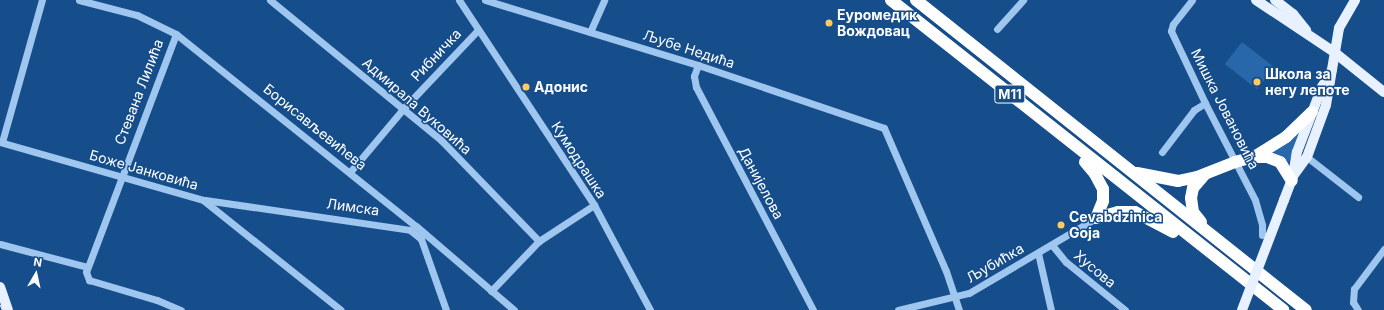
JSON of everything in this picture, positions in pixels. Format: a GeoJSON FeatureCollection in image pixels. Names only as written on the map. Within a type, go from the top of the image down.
{"type":"FeatureCollection","features":[{"type":"Feature","properties":{"kind":"highway","name":"M11"},"geometry":{"type":"LineString","coordinates":[[891,0],[1190,239],[1283,310]]}},
{"type":"Feature","properties":{"kind":"highway","name":"M11"},"geometry":{"type":"LineString","coordinates":[[916,0],[1306,310]]}},
{"type":"Feature","properties":{"kind":"highway"},"geometry":{"type":"LineString","coordinates":[[1130,171],[1171,181],[1188,180],[1254,156],[1286,137],[1312,112]]}},
{"type":"Feature","properties":{"kind":"highway"},"geometry":{"type":"LineString","coordinates":[[1076,148],[1096,174],[1103,189],[1103,201],[1096,218]]}},
{"type":"Feature","properties":{"kind":"highway"},"geometry":{"type":"LineString","coordinates":[[1254,156],[1277,160],[1293,179]]}},
{"type":"Feature","properties":{"kind":"highway"},"geometry":{"type":"LineString","coordinates":[[1205,174],[1192,192],[1192,207],[1199,220],[1221,243]]}},
{"type":"Feature","properties":{"kind":"highway"},"geometry":{"type":"LineString","coordinates":[[1096,218],[1118,212],[1135,212],[1190,239]]}},
{"type":"Feature","properties":{"kind":"main road"},"geometry":{"type":"LineString","coordinates":[[1256,0],[1278,17],[1311,36],[1334,52],[1384,92]]}},
{"type":"Feature","properties":{"kind":"main road"},"geometry":{"type":"LineString","coordinates":[[1275,0],[1293,14],[1311,36]]}},
{"type":"Feature","properties":{"kind":"main road"},"geometry":{"type":"LineString","coordinates":[[1242,310],[1284,200],[1293,179],[1307,157],[1330,91],[1334,52],[1339,28],[1355,0]]}},
{"type":"Feature","properties":{"kind":"main road"},"geometry":{"type":"LineString","coordinates":[[1293,179],[1294,160],[1312,112],[1332,70]]}},
{"type":"Feature","properties":{"kind":"main road"},"geometry":{"type":"LineString","coordinates":[[0,287],[8,310]]}},
{"type":"Feature","properties":{"kind":"street"},"geometry":{"type":"LineString","coordinates":[[1,142],[42,0]]}},
{"type":"Feature","properties":{"kind":"street","name":"Борисављевићева"},"geometry":{"type":"LineString","coordinates":[[79,0],[137,16],[176,34],[350,172],[514,310]]}},
{"type":"Feature","properties":{"kind":"street","name":"Адмирала Вуковића"},"geometry":{"type":"LineString","coordinates":[[270,0],[441,140],[540,241]]}},
{"type":"Feature","properties":{"kind":"street","name":"Кумодрашка"},"geometry":{"type":"LineString","coordinates":[[459,0],[594,205],[650,310]]}},
{"type":"Feature","properties":{"kind":"street","name":"Љубе Недића"},"geometry":{"type":"LineString","coordinates":[[485,0],[698,65],[884,128],[912,189],[956,297]]}},
{"type":"Feature","properties":{"kind":"street"},"geometry":{"type":"LineString","coordinates":[[590,32],[604,0]]}},
{"type":"Feature","properties":{"kind":"street"},"geometry":{"type":"LineString","coordinates":[[997,29],[1023,0]]}},
{"type":"Feature","properties":{"kind":"street","name":"Мишка Јовановића"},"geometry":{"type":"LineString","coordinates":[[1192,0],[1173,24],[1171,31],[1205,103],[1255,200],[1262,224],[1262,235]]}},
{"type":"Feature","properties":{"kind":"street","name":"Рибничка"},"geometry":{"type":"LineString","coordinates":[[350,172],[403,109],[478,30]]}},
{"type":"Feature","properties":{"kind":"street","name":"Стевана Лилића"},"geometry":{"type":"LineString","coordinates":[[86,270],[120,177],[176,34]]}},
{"type":"Feature","properties":{"kind":"street","name":"Данијелова"},"geometry":{"type":"LineString","coordinates":[[698,65],[694,76],[696,87],[813,310]]}},
{"type":"Feature","properties":{"kind":"street"},"geometry":{"type":"LineString","coordinates":[[1162,152],[1194,110],[1205,103]]}},
{"type":"Feature","properties":{"kind":"street","name":"Боже Јанковића"},"geometry":{"type":"LineString","coordinates":[[1,142],[203,200],[342,310]]}},
{"type":"Feature","properties":{"kind":"street"},"geometry":{"type":"LineString","coordinates":[[1307,157],[1358,197]]}},
{"type":"Feature","properties":{"kind":"street","name":"Лимска"},"geometry":{"type":"LineString","coordinates":[[203,200],[394,226],[417,235],[426,250],[446,310]]}},
{"type":"Feature","properties":{"kind":"street"},"geometry":{"type":"LineString","coordinates":[[491,291],[540,241],[594,205]]}},
{"type":"Feature","properties":{"kind":"street"},"geometry":{"type":"LineString","coordinates":[[394,226],[399,220],[398,212]]}},
{"type":"Feature","properties":{"kind":"street","name":"Љубићка"},"geometry":{"type":"LineString","coordinates":[[898,310],[969,293],[1096,218]]}},
{"type":"Feature","properties":{"kind":"street"},"geometry":{"type":"LineString","coordinates":[[0,244],[86,270],[89,280],[157,300],[181,310]]}},
{"type":"Feature","properties":{"kind":"street"},"geometry":{"type":"LineString","coordinates":[[426,250],[430,245],[437,244]]}},
{"type":"Feature","properties":{"kind":"street","name":"Хусова"},"geometry":{"type":"LineString","coordinates":[[1052,245],[1066,262],[1125,310]]}},
{"type":"Feature","properties":{"kind":"street"},"geometry":{"type":"LineString","coordinates":[[1358,310],[1353,302],[1352,294],[1359,280],[1384,249]]}},
{"type":"Feature","properties":{"kind":"street"},"geometry":{"type":"LineString","coordinates":[[1038,253],[1051,310]]}},
{"type":"Feature","properties":{"kind":"street"},"geometry":{"type":"LineString","coordinates":[[956,297],[959,310]]}},
{"type":"Feature","properties":{"kind":"shaded area"},"geometry":{"type":"Polygon","coordinates":[[[1242,42],[1274,67],[1257,89],[1225,64],[1242,42]]]}},
{"type":"Feature","properties":{"kind":"shaded area"},"geometry":{"type":"Polygon","coordinates":[[[1302,129],[1288,164],[1284,159],[1273,152],[1302,129]]]}},
{"type":"Feature","properties":{"kind":"tram line"},"geometry":{"type":"LineString","coordinates":[[0,305],[2,310]]}},
{"type":"Feature","properties":{"kind":"place","name":"Еуромедик Вождовац"},"geometry":{"type":"Point","coordinates":[829,23]}},
{"type":"Feature","properties":{"kind":"place","name":"Школа за негу лепоте"},"geometry":{"type":"Point","coordinates":[1257,82]}},
{"type":"Feature","properties":{"kind":"place","name":"Адонис"},"geometry":{"type":"Point","coordinates":[526,87]}},
{"type":"Feature","properties":{"kind":"place","name":"Cevabdzinica Goja"},"geometry":{"type":"Point","coordinates":[1061,225]}}]}
